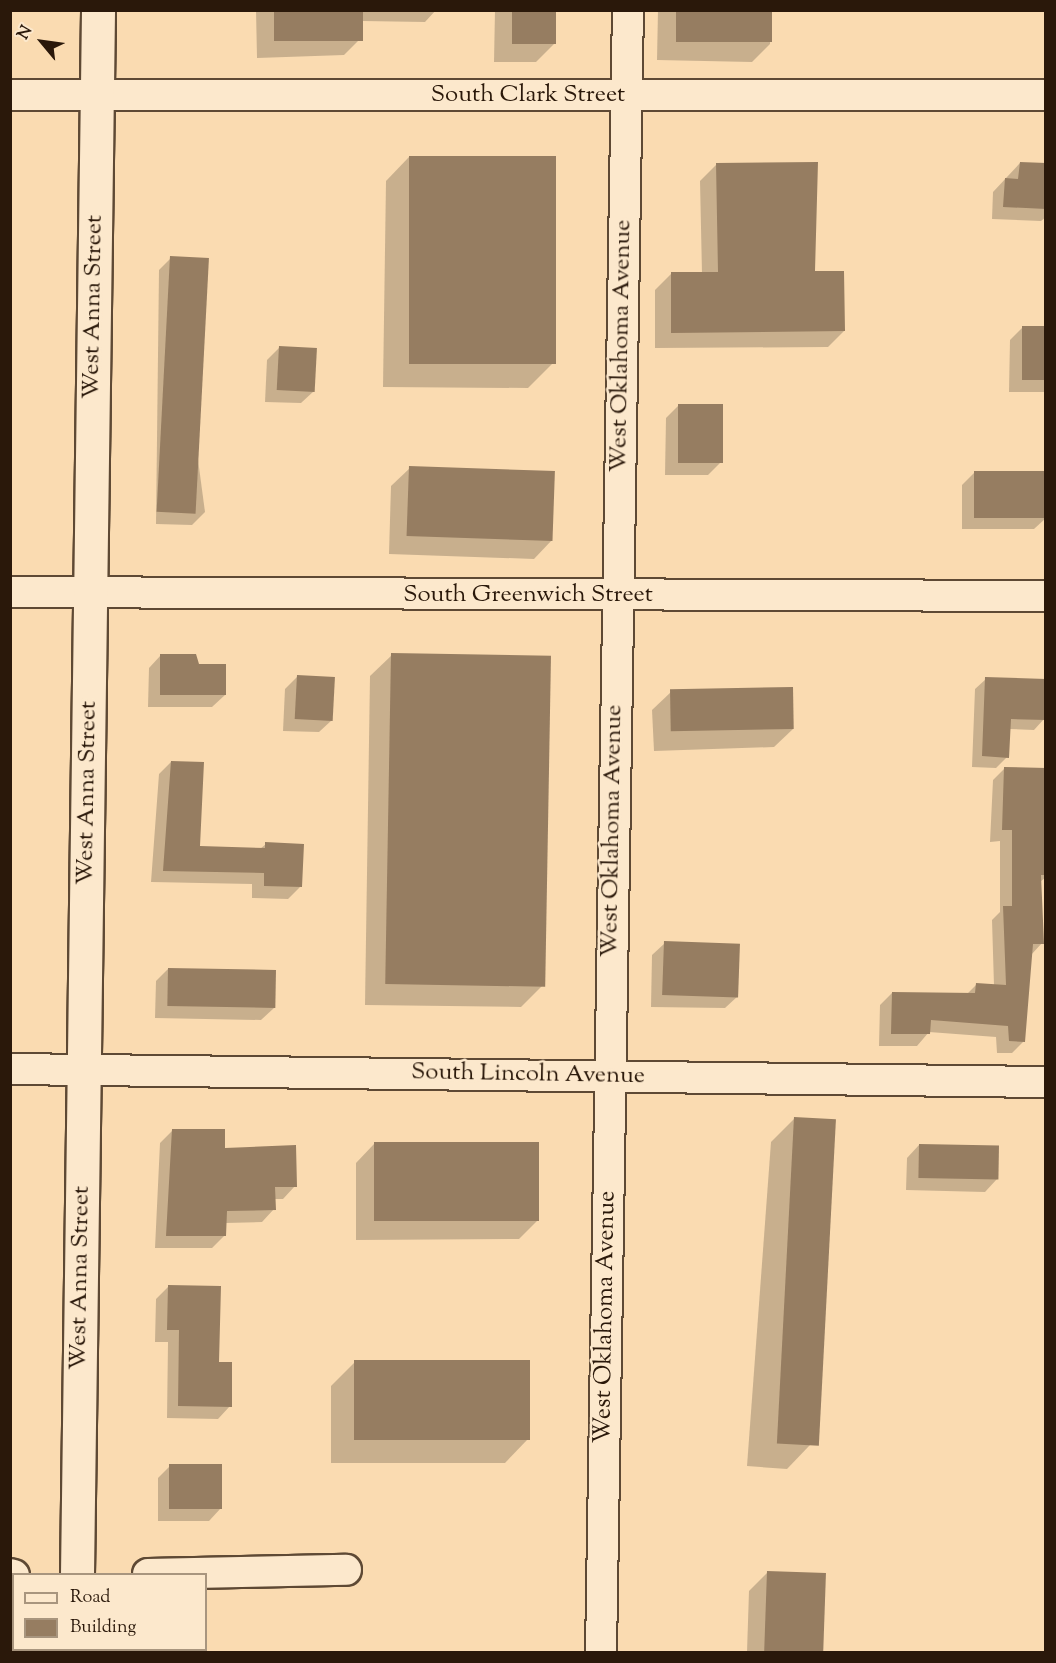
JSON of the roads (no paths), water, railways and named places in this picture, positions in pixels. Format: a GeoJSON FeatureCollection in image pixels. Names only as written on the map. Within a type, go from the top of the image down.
{"type":"FeatureCollection","features":[{"type":"Feature","properties":{"kind":"main road","name":"West Anna Street"},"geometry":{"type":"LineString","coordinates":[[77,1573],[98,10]]}},
{"type":"Feature","properties":{"kind":"street","name":"West Oklahoma Avenue"},"geometry":{"type":"LineString","coordinates":[[601,1653],[628,10]]}},
{"type":"Feature","properties":{"kind":"street","name":"South Clark Street"},"geometry":{"type":"LineString","coordinates":[[10,95],[97,97],[1046,95]]}},
{"type":"Feature","properties":{"kind":"street","name":"South Greenwich Street"},"geometry":{"type":"LineString","coordinates":[[10,592],[1046,596]]}},
{"type":"Feature","properties":{"kind":"street","name":"South Lincoln Avenue"},"geometry":{"type":"LineString","coordinates":[[10,1069],[1046,1082]]}},
{"type":"Feature","properties":{"kind":"street"},"geometry":{"type":"LineString","coordinates":[[207,1574],[346,1570]]}}]}
